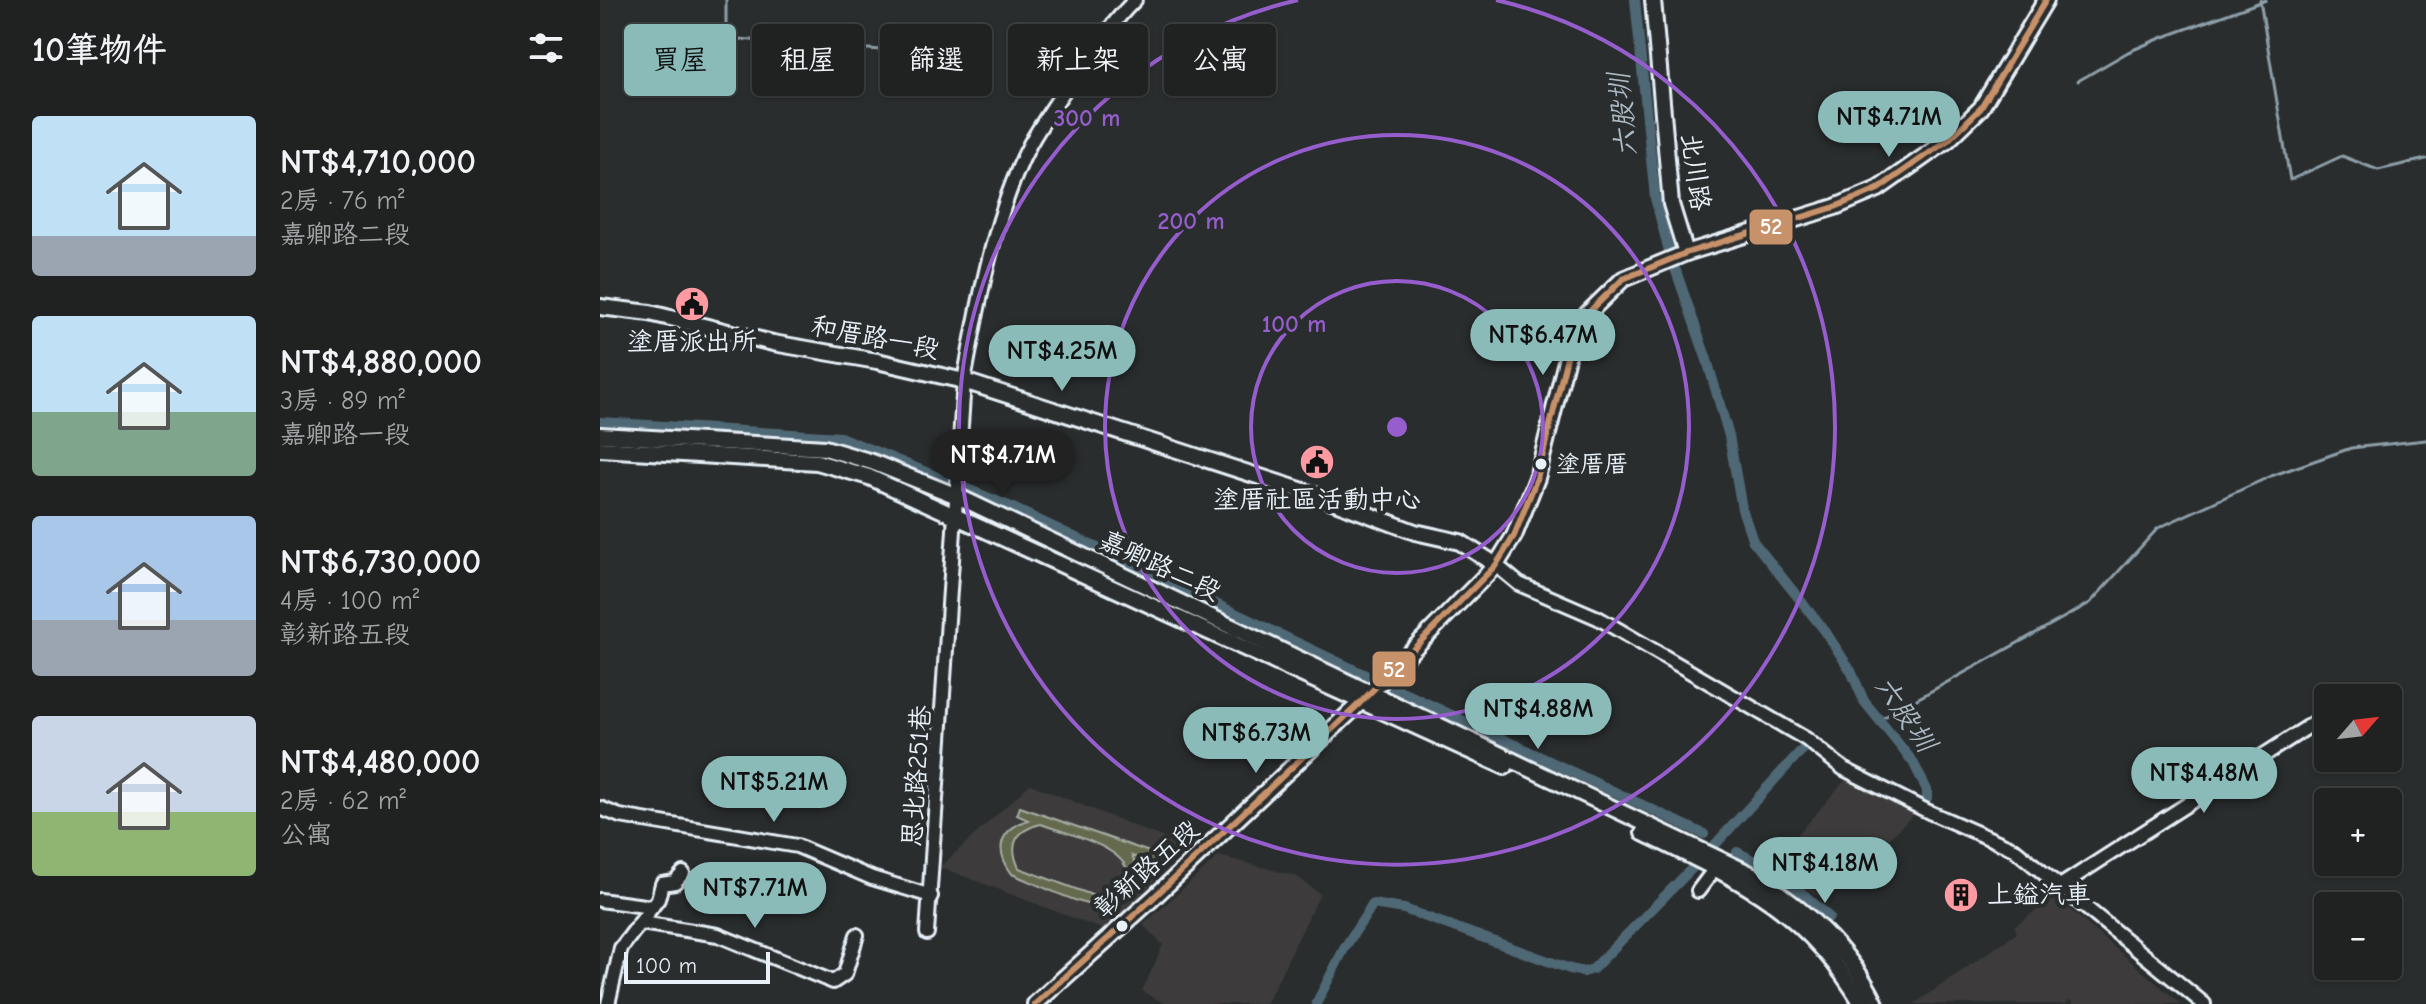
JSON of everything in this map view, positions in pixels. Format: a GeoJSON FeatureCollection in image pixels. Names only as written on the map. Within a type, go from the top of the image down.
{"type":"FeatureCollection","features":[{"type":"Feature","properties":{"kind":"street","name":"思北路251巷"},"geometry":{"type":"LineString","coordinates":[[927,933],[964,381],[980,294],[1007,202],[1030,145],[1071,81],[1135,0]]}},
{"type":"Feature","properties":{"kind":"street","name":"北川路"},"geometry":{"type":"LineString","coordinates":[[1653,0],[1671,204],[1686,253]]}},
{"type":"Feature","properties":{"kind":"street","name":"彰新路五段"},"geometry":{"type":"LineString","coordinates":[[1035,1004],[1152,899],[1365,698],[1496,565],[1514,536],[1532,492],[1567,357],[1586,315],[1623,279],[1668,259],[1835,207],[1878,189],[1948,140],[1981,108],[2046,0]]}},
{"type":"Feature","properties":{"kind":"street","name":"和厝路一段"},"geometry":{"type":"LineString","coordinates":[[600,307],[650,313],[773,343],[877,361],[964,381],[1316,495],[1415,532],[1460,542],[1496,565]]}},
{"type":"Feature","properties":{"kind":"street","name":"嘉卿路二段"},"geometry":{"type":"LineString","coordinates":[[600,435],[825,448],[958,488],[1365,698]]}},
{"type":"Feature","properties":{"kind":"street","name":"嘉卿路二段"},"geometry":{"type":"LineString","coordinates":[[600,449],[817,462],[869,477],[1365,698]]}},
{"type":"Feature","properties":{"kind":"street"},"geometry":{"type":"LineString","coordinates":[[1496,565],[1519,584],[1598,618],[1811,744],[1844,769],[2014,849],[2204,1004]]}},
{"type":"Feature","properties":{"kind":"street"},"geometry":{"type":"LineString","coordinates":[[1365,698],[1786,897],[1815,922],[1848,958],[1876,1004]]}},
{"type":"Feature","properties":{"kind":"street"},"geometry":{"type":"LineString","coordinates":[[2060,886],[2314,723]]}},
{"type":"Feature","properties":{"kind":"street"},"geometry":{"type":"LineString","coordinates":[[600,808],[620,816],[797,846],[872,878],[931,896]]}},
{"type":"Feature","properties":{"kind":"street"},"geometry":{"type":"LineString","coordinates":[[1698,891],[1718,863]]}},
{"type":"Feature","properties":{"kind":"street"},"geometry":{"type":"LineString","coordinates":[[1718,863],[1784,910],[1821,945],[1862,1004]]}},
{"type":"Feature","properties":{"kind":"street"},"geometry":{"type":"LineString","coordinates":[[608,1004],[621,948],[658,899],[662,884],[675,882],[683,873]]}},
{"type":"Feature","properties":{"kind":"street"},"geometry":{"type":"LineString","coordinates":[[600,900],[652,907]]}},
{"type":"Feature","properties":{"kind":"street"},"geometry":{"type":"LineString","coordinates":[[641,923],[718,935],[833,982],[845,974],[857,935]]}},
{"type":"Feature","properties":{"kind":"shaded area"},"geometry":{"type":"Polygon","coordinates":[[[1847,778],[1915,813],[1826,901],[1770,866],[1847,778]]]}},
{"type":"Feature","properties":{"kind":"shaded area"},"geometry":{"type":"Polygon","coordinates":[[[1030,784],[1186,847],[1107,931],[940,867],[1030,784]]]}},
{"type":"Feature","properties":{"kind":"shaded area"},"geometry":{"type":"Polygon","coordinates":[[[1219,856],[1296,876],[1320,894],[1266,1004],[1166,1004],[1142,991],[1163,945],[1143,925],[1219,856]]]}},
{"type":"Feature","properties":{"kind":"shaded area"},"geometry":{"type":"Polygon","coordinates":[[[2055,897],[2181,1004],[2073,1004],[2070,1000],[2064,1004],[1914,1004],[2017,933],[2014,926],[2055,897]]]}},
{"type":"Feature","properties":{"kind":"green space"},"geometry":{"type":"Polygon","coordinates":[[[1020,807],[1164,857],[1158,866],[1132,856],[1136,874],[1129,891],[1109,905],[1086,904],[1012,874],[1003,857],[1002,842],[1011,829],[1028,820],[1017,815],[1020,807]],[[1041,824],[1025,830],[1016,839],[1014,852],[1019,868],[1100,898],[1111,896],[1122,888],[1128,873],[1116,855],[1092,842],[1041,824]]]}},
{"type":"Feature","properties":{"kind":"waterway"},"geometry":{"type":"LineString","coordinates":[[726,0],[726,38],[880,50]]}},
{"type":"Feature","properties":{"kind":"waterway","name":"六股圳"},"geometry":{"type":"LineString","coordinates":[[1635,0],[1655,198],[1729,436],[1742,509],[1753,541],[1825,631],[1851,671],[1864,701],[1913,762],[1927,790],[1927,798],[1920,805],[1910,804]]}},
{"type":"Feature","properties":{"kind":"waterway"},"geometry":{"type":"LineString","coordinates":[[2260,0],[2290,180],[2342,156],[2378,170],[2426,159]]}},
{"type":"Feature","properties":{"kind":"waterway"},"geometry":{"type":"LineString","coordinates":[[2078,81],[2128,52],[2266,0]]}},
{"type":"Feature","properties":{"kind":"waterway"},"geometry":{"type":"LineString","coordinates":[[600,422],[840,437],[1011,507],[1372,678]]}},
{"type":"Feature","properties":{"kind":"waterway"},"geometry":{"type":"LineString","coordinates":[[1879,720],[2090,603],[2158,528],[2271,476],[2351,448],[2426,440]]}},
{"type":"Feature","properties":{"kind":"waterway"},"geometry":{"type":"LineString","coordinates":[[1388,685],[1704,834]]}},
{"type":"Feature","properties":{"kind":"waterway","name":"六股圳"},"geometry":{"type":"LineString","coordinates":[[1316,1004],[1345,947],[1373,904],[1404,909],[1570,969],[1584,972],[1593,969],[1712,848],[1798,754],[1813,742]]}},
{"type":"Feature","properties":{"kind":"waterway"},"geometry":{"type":"LineString","coordinates":[[1737,852],[1783,876],[1829,917]]}},
{"type":"Feature","properties":{"kind":"transit line","name":"52"},"geometry":{"type":"LineString","coordinates":[[1035,1004],[1152,899],[1360,703],[1496,565],[1514,536],[1537,478],[1567,357],[1586,315],[1623,279],[1686,253],[1835,207],[1878,189],[1948,140],[1981,108],[2046,0]]}},
{"type":"Feature","properties":{"kind":"place","name":"塗厝派出所"},"geometry":{"type":"Point","coordinates":[692,304]}},
{"type":"Feature","properties":{"kind":"place","name":"塗厝社區活動中心"},"geometry":{"type":"Point","coordinates":[1317,462]}},
{"type":"Feature","properties":{"kind":"place","name":"塗厝厝"},"geometry":{"type":"Point","coordinates":[1541,464]}},
{"type":"Feature","properties":{"kind":"place","name":"上鎰汽車"},"geometry":{"type":"Point","coordinates":[1961,895]}}]}
